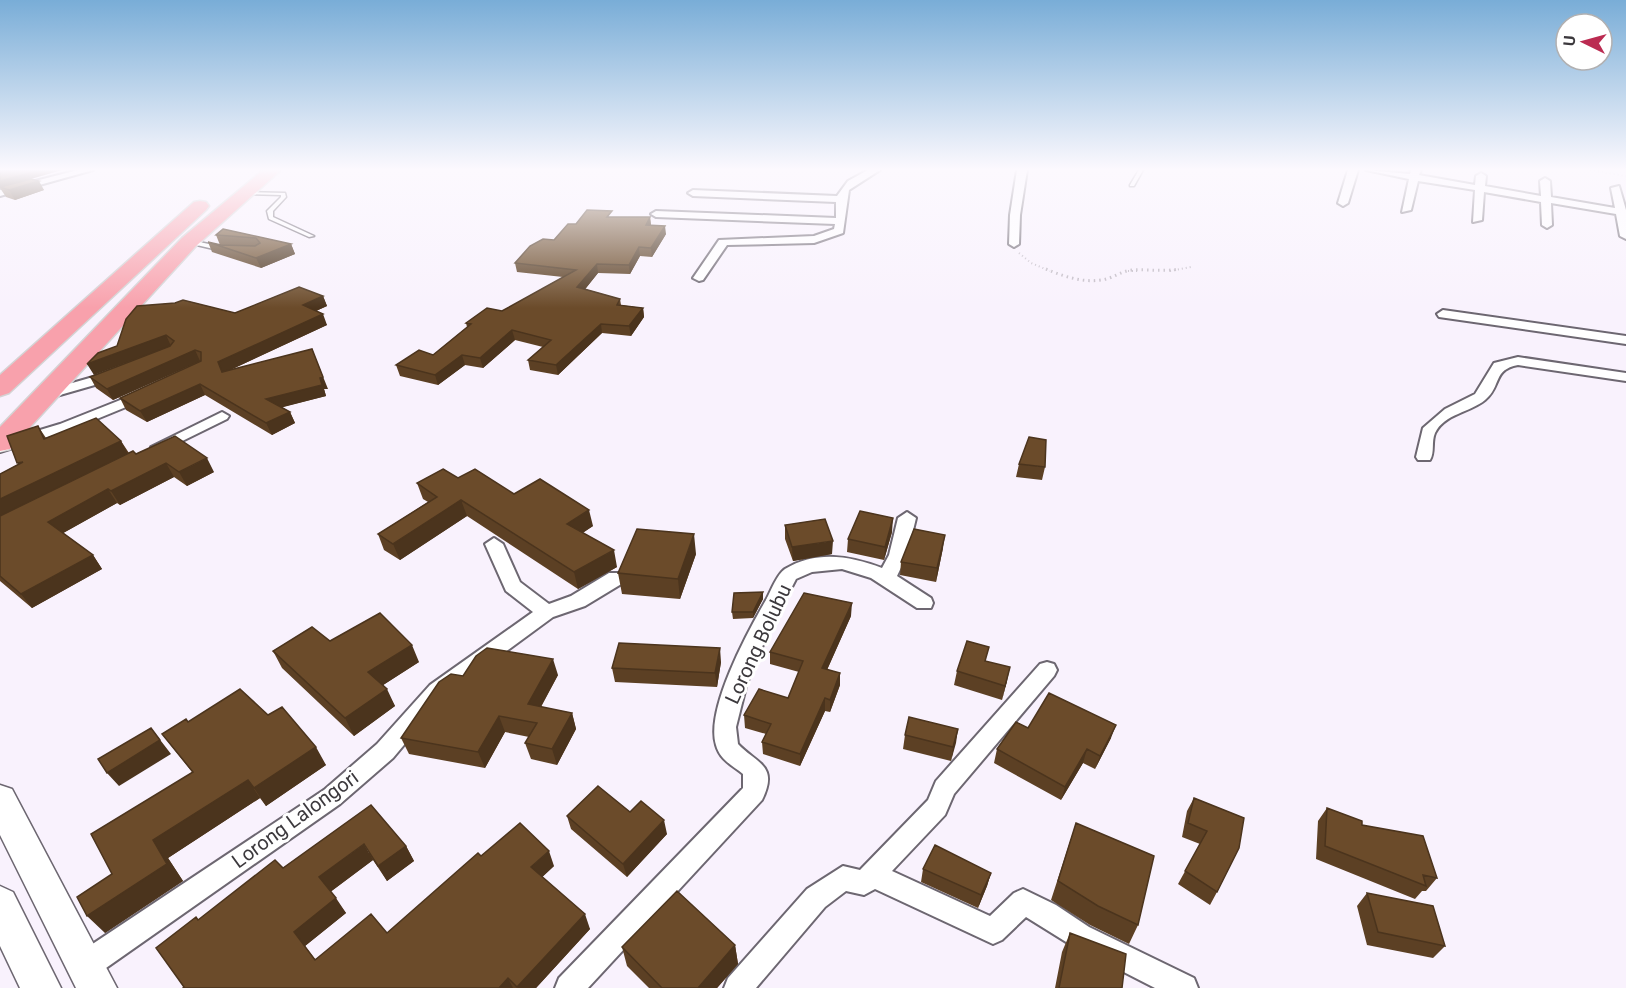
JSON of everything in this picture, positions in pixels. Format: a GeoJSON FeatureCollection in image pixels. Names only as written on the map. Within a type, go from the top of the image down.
{"type":"FeatureCollection","features":[{"type":"Feature","properties":{"kind":"highway"},"geometry":{"type":"LineString","coordinates":[[0,388],[188,216]]}},
{"type":"Feature","properties":{"kind":"highway"},"geometry":{"type":"LineString","coordinates":[[0,445],[189,242],[218,216]]}},
{"type":"Feature","properties":{"kind":"main road"},"geometry":{"type":"LineString","coordinates":[[0,800],[66,932],[91,976]]}},
{"type":"Feature","properties":{"kind":"main road"},"geometry":{"type":"LineString","coordinates":[[0,905],[41,988]]}},
{"type":"Feature","properties":{"kind":"street"},"geometry":{"type":"LineString","coordinates":[[712,216],[841,221]]}},
{"type":"Feature","properties":{"kind":"street"},"geometry":{"type":"LineString","coordinates":[[699,278],[723,242],[739,239],[783,240],[832,236],[839,231],[841,216]]}},
{"type":"Feature","properties":{"kind":"street"},"geometry":{"type":"LineString","coordinates":[[1014,244],[1015,216]]}},
{"type":"Feature","properties":{"kind":"street"},"geometry":{"type":"LineString","coordinates":[[1547,216],[1547,225]]}},
{"type":"Feature","properties":{"kind":"street"},"geometry":{"type":"LineString","coordinates":[[1624,216],[1625,236]]}},
{"type":"Feature","properties":{"kind":"street"},"geometry":{"type":"LineString","coordinates":[[1443,314],[1626,340]]}},
{"type":"Feature","properties":{"kind":"street"},"geometry":{"type":"LineString","coordinates":[[1424,457],[1428,431],[1448,413],[1479,398],[1486,391],[1490,376],[1507,362],[1518,361],[1626,377]]}},
{"type":"Feature","properties":{"kind":"street"},"geometry":{"type":"LineString","coordinates":[[46,395],[127,370]]}},
{"type":"Feature","properties":{"kind":"street"},"geometry":{"type":"LineString","coordinates":[[0,445],[94,417],[156,389]]}},
{"type":"Feature","properties":{"kind":"street"},"geometry":{"type":"LineString","coordinates":[[148,452],[222,416]]}},
{"type":"Feature","properties":{"kind":"street"},"geometry":{"type":"LineString","coordinates":[[886,577],[898,555],[908,518]]}},
{"type":"Feature","properties":{"kind":"street"},"geometry":{"type":"LineString","coordinates":[[494,544],[513,586],[546,612]]}},
{"type":"Feature","properties":{"kind":"street","name":"Lorong Bolubu"},"geometry":{"type":"LineString","coordinates":[[569,988],[754,793],[758,780],[753,766],[730,750],[726,744],[726,715],[751,651],[789,575],[800,568],[830,562],[857,565],[886,577],[924,603]]}},
{"type":"Feature","properties":{"kind":"street","name":"Lorong Lalongori"},"geometry":{"type":"LineString","coordinates":[[91,976],[332,797],[385,751],[425,702],[437,691],[546,612],[578,601],[616,578]]}},
{"type":"Feature","properties":{"kind":"street"},"geometry":{"type":"LineString","coordinates":[[738,988],[816,898],[843,878],[864,883],[872,875],[937,807],[944,788],[1047,670]]}},
{"type":"Feature","properties":{"kind":"street"},"geometry":{"type":"LineString","coordinates":[[872,875],[993,932],[1023,902],[1047,914],[1080,936],[1184,988]]}},
{"type":"Feature","properties":{"kind":"lane"},"geometry":{"type":"LineString","coordinates":[[271,216],[311,236]]}},
{"type":"Feature","properties":{"kind":"lane"},"geometry":{"type":"LineString","coordinates":[[189,242],[213,246],[225,251]]}},
{"type":"Feature","properties":{"kind":"path"},"geometry":{"type":"LineString","coordinates":[[1014,244],[1022,258],[1030,263],[1066,276],[1086,280],[1102,280],[1130,270],[1162,272],[1191,267]]}},
{"type":"Feature","properties":{"kind":"building"},"geometry":{"type":"Polygon","coordinates":[[[582,216],[650,217],[646,225],[665,226],[651,248],[639,247],[629,265],[597,264],[577,287],[620,299],[617,305],[643,308],[629,326],[601,324],[556,365],[528,360],[551,340],[512,330],[480,358],[462,355],[435,375],[396,365],[419,350],[433,355],[471,324],[466,323],[487,308],[502,311],[576,270],[515,263],[530,246],[543,239],[554,240],[568,224],[576,224],[582,216]]]}},
{"type":"Feature","properties":{"kind":"building"},"geometry":{"type":"Polygon","coordinates":[[[223,229],[291,244],[256,258],[208,242],[221,245],[255,246],[260,243],[256,238],[216,235],[223,229]]]}},
{"type":"Feature","properties":{"kind":"building"},"geometry":{"type":"Polygon","coordinates":[[[299,287],[323,296],[303,305],[323,314],[218,362],[222,372],[312,349],[323,377],[320,378],[322,385],[266,399],[290,412],[266,423],[200,384],[140,411],[120,398],[201,361],[201,352],[195,350],[107,389],[90,377],[170,346],[174,341],[166,335],[87,364],[98,353],[117,346],[126,319],[137,306],[175,303],[183,300],[235,313],[299,287]]]}},
{"type":"Feature","properties":{"kind":"building"},"geometry":{"type":"Polygon","coordinates":[[[96,418],[121,441],[0,499],[0,474],[23,462],[17,463],[7,436],[38,426],[44,439],[96,418]]]}},
{"type":"Feature","properties":{"kind":"building"},"geometry":{"type":"Polygon","coordinates":[[[175,436],[207,458],[179,472],[166,463],[111,491],[108,489],[48,522],[93,555],[21,594],[0,576],[0,516],[133,451],[136,454],[175,436]]]}},
{"type":"Feature","properties":{"kind":"building"},"geometry":{"type":"Polygon","coordinates":[[[1029,437],[1046,440],[1045,467],[1019,464],[1029,437]]]}},
{"type":"Feature","properties":{"kind":"building"},"geometry":{"type":"Polygon","coordinates":[[[443,469],[458,478],[475,469],[514,494],[540,479],[589,510],[567,524],[614,550],[574,572],[461,500],[393,544],[378,534],[437,497],[417,483],[443,469]]]}},
{"type":"Feature","properties":{"kind":"building"},"geometry":{"type":"Polygon","coordinates":[[[860,511],[893,518],[885,547],[848,539],[860,511]]]}},
{"type":"Feature","properties":{"kind":"building"},"geometry":{"type":"Polygon","coordinates":[[[825,519],[833,541],[792,547],[785,525],[825,519]]]}},
{"type":"Feature","properties":{"kind":"building"},"geometry":{"type":"Polygon","coordinates":[[[637,529],[694,534],[678,579],[618,573],[637,529]]]}},
{"type":"Feature","properties":{"kind":"building"},"geometry":{"type":"Polygon","coordinates":[[[914,529],[945,535],[937,568],[901,562],[914,529]]]}},
{"type":"Feature","properties":{"kind":"building"},"geometry":{"type":"Polygon","coordinates":[[[763,592],[753,612],[732,612],[734,593],[763,592]]]}},
{"type":"Feature","properties":{"kind":"building"},"geometry":{"type":"Polygon","coordinates":[[[804,593],[852,603],[822,668],[840,673],[830,700],[825,698],[800,754],[762,742],[771,724],[744,715],[759,689],[788,698],[803,661],[770,652],[804,593]]]}},
{"type":"Feature","properties":{"kind":"building"},"geometry":{"type":"Polygon","coordinates":[[[380,613],[412,645],[368,672],[387,689],[345,718],[273,651],[312,627],[330,641],[380,613]]]}},
{"type":"Feature","properties":{"kind":"building"},"geometry":{"type":"Polygon","coordinates":[[[967,641],[989,647],[985,661],[1010,667],[1005,686],[957,671],[967,641]]]}},
{"type":"Feature","properties":{"kind":"building"},"geometry":{"type":"Polygon","coordinates":[[[619,643],[720,648],[715,673],[612,668],[619,643]]]}},
{"type":"Feature","properties":{"kind":"building"},"geometry":{"type":"Polygon","coordinates":[[[487,648],[553,659],[528,704],[572,713],[552,749],[525,743],[537,723],[499,716],[478,752],[401,738],[439,682],[451,674],[463,676],[476,656],[487,648]]]}},
{"type":"Feature","properties":{"kind":"building"},"geometry":{"type":"Polygon","coordinates":[[[240,689],[268,715],[282,707],[316,747],[254,788],[248,780],[153,840],[167,864],[87,916],[77,897],[112,874],[91,834],[193,772],[162,734],[186,719],[188,722],[240,689]]]}},
{"type":"Feature","properties":{"kind":"building"},"geometry":{"type":"Polygon","coordinates":[[[1049,693],[1116,725],[1100,756],[1087,749],[1065,787],[997,749],[1016,722],[1028,728],[1049,693]]]}},
{"type":"Feature","properties":{"kind":"building"},"geometry":{"type":"Polygon","coordinates":[[[909,717],[958,729],[953,747],[905,735],[909,717]]]}},
{"type":"Feature","properties":{"kind":"building"},"geometry":{"type":"Polygon","coordinates":[[[151,728],[160,740],[107,773],[98,759],[151,728]]]}},
{"type":"Feature","properties":{"kind":"building"},"geometry":{"type":"Polygon","coordinates":[[[598,786],[630,812],[641,801],[664,820],[623,864],[567,816],[598,786]]]}},
{"type":"Feature","properties":{"kind":"building"},"geometry":{"type":"Polygon","coordinates":[[[1194,798],[1244,818],[1239,848],[1217,892],[1185,871],[1207,831],[1188,823],[1194,798]]]}},
{"type":"Feature","properties":{"kind":"building"},"geometry":{"type":"Polygon","coordinates":[[[371,805],[406,846],[378,866],[364,844],[319,877],[336,898],[294,932],[315,960],[371,914],[387,933],[478,853],[481,856],[520,823],[549,851],[531,867],[585,914],[517,987],[508,978],[499,988],[183,988],[156,948],[196,917],[198,920],[275,860],[283,868],[371,805]]]}},
{"type":"Feature","properties":{"kind":"building"},"geometry":{"type":"Polygon","coordinates":[[[1327,808],[1362,821],[1362,825],[1423,836],[1437,878],[1423,875],[1426,886],[1325,846],[1327,808]]]}},
{"type":"Feature","properties":{"kind":"building"},"geometry":{"type":"Polygon","coordinates":[[[1076,823],[1154,856],[1138,925],[1098,906],[1058,881],[1076,823]]]}},
{"type":"Feature","properties":{"kind":"building"},"geometry":{"type":"Polygon","coordinates":[[[935,845],[991,873],[981,895],[923,869],[935,845]]]}},
{"type":"Feature","properties":{"kind":"building"},"geometry":{"type":"Polygon","coordinates":[[[677,891],[735,945],[698,988],[662,988],[622,947],[677,891]]]}},
{"type":"Feature","properties":{"kind":"building"},"geometry":{"type":"Polygon","coordinates":[[[1367,893],[1433,906],[1445,946],[1378,932],[1367,893]]]}},
{"type":"Feature","properties":{"kind":"building"},"geometry":{"type":"Polygon","coordinates":[[[1070,933],[1126,954],[1122,988],[1059,988],[1070,933]]]}}]}
